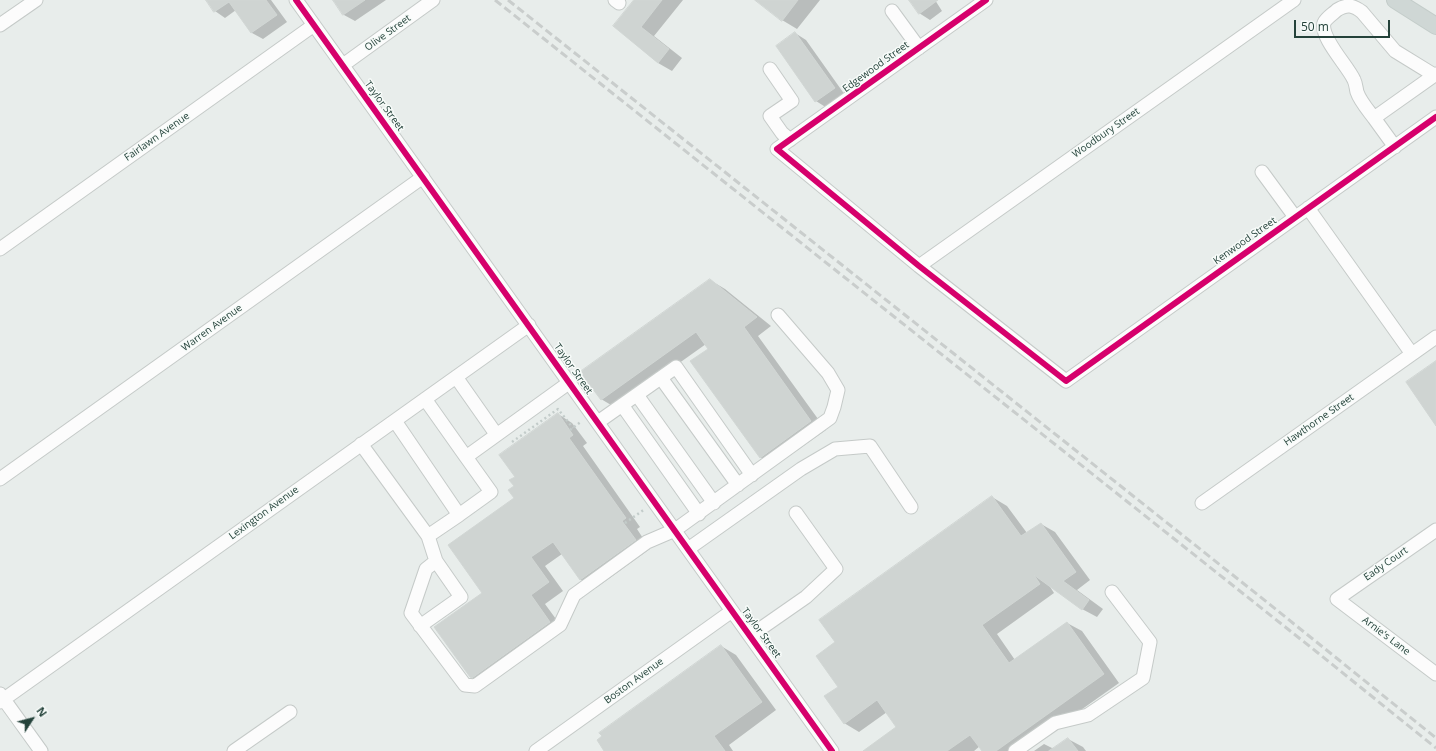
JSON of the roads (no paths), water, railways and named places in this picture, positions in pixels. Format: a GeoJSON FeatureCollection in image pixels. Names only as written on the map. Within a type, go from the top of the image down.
{"type":"FeatureCollection","features":[{"type":"Feature","properties":{"kind":"main road"},"geometry":{"type":"LineString","coordinates":[[1396,0],[1434,22]]}},
{"type":"Feature","properties":{"kind":"street"},"geometry":{"type":"LineString","coordinates":[[0,25],[36,0]]}},
{"type":"Feature","properties":{"kind":"street","name":"Taylor Street"},"geometry":{"type":"LineString","coordinates":[[296,0],[832,751]]}},
{"type":"Feature","properties":{"kind":"street","name":"Olive Street"},"geometry":{"type":"LineString","coordinates":[[343,65],[433,0]]}},
{"type":"Feature","properties":{"kind":"street","name":"Edgewood Street"},"geometry":{"type":"LineString","coordinates":[[920,266],[777,150],[986,0]]}},
{"type":"Feature","properties":{"kind":"street","name":"Woodbury Street"},"geometry":{"type":"LineString","coordinates":[[920,266],[1294,0]]}},
{"type":"Feature","properties":{"kind":"street"},"geometry":{"type":"LineString","coordinates":[[1374,118],[1435,74],[1400,55],[1389,45],[1362,12],[1356,7],[1350,5],[1344,6],[1327,18],[1324,24],[1326,37],[1356,82],[1357,92],[1360,99],[1395,147]]}},
{"type":"Feature","properties":{"kind":"street"},"geometry":{"type":"LineString","coordinates":[[892,11],[919,48]]}},
{"type":"Feature","properties":{"kind":"street","name":"Fairlawn Avenue"},"geometry":{"type":"LineString","coordinates":[[0,249],[314,25]]}},
{"type":"Feature","properties":{"kind":"street"},"geometry":{"type":"LineString","coordinates":[[770,69],[792,101],[770,116],[782,133],[790,140]]}},
{"type":"Feature","properties":{"kind":"street","name":"Kenwood Street"},"geometry":{"type":"LineString","coordinates":[[920,266],[1066,381],[1436,117]]}},
{"type":"Feature","properties":{"kind":"street"},"geometry":{"type":"LineString","coordinates":[[1262,172],[1295,217]]}},
{"type":"Feature","properties":{"kind":"street","name":"Warren Avenue"},"geometry":{"type":"LineString","coordinates":[[0,479],[423,177]]}},
{"type":"Feature","properties":{"kind":"street"},"geometry":{"type":"LineString","coordinates":[[1308,208],[1412,354]]}},
{"type":"Feature","properties":{"kind":"street"},"geometry":{"type":"LineString","coordinates":[[436,561],[426,568],[411,613],[465,685],[475,686],[560,626],[574,595],[647,542],[675,530],[699,514],[830,418],[838,390],[828,373],[778,315]]}},
{"type":"Feature","properties":{"kind":"street","name":"Lexington Avenue"},"geometry":{"type":"LineString","coordinates":[[1,698],[529,325]]}},
{"type":"Feature","properties":{"kind":"street","name":"Hawthorne Street"},"geometry":{"type":"LineString","coordinates":[[1202,503],[1436,337]]}},
{"type":"Feature","properties":{"kind":"street"},"geometry":{"type":"LineString","coordinates":[[598,422],[676,367],[752,475]]}},
{"type":"Feature","properties":{"kind":"street"},"geometry":{"type":"LineString","coordinates":[[456,377],[496,434]]}},
{"type":"Feature","properties":{"kind":"street"},"geometry":{"type":"LineString","coordinates":[[661,378],[738,485]]}},
{"type":"Feature","properties":{"kind":"street"},"geometry":{"type":"LineString","coordinates":[[466,457],[570,382]]}},
{"type":"Feature","properties":{"kind":"street"},"geometry":{"type":"LineString","coordinates":[[637,394],[714,503]]}},
{"type":"Feature","properties":{"kind":"street"},"geometry":{"type":"LineString","coordinates":[[425,399],[491,492],[428,536]]}},
{"type":"Feature","properties":{"kind":"street"},"geometry":{"type":"LineString","coordinates":[[622,405],[699,514]]}},
{"type":"Feature","properties":{"kind":"street"},"geometry":{"type":"LineString","coordinates":[[395,421],[459,514]]}},
{"type":"Feature","properties":{"kind":"street"},"geometry":{"type":"LineString","coordinates":[[361,444],[428,536],[436,561],[462,596],[420,626]]}},
{"type":"Feature","properties":{"kind":"street"},"geometry":{"type":"LineString","coordinates":[[688,549],[801,469],[835,449],[870,446],[911,506]]}},
{"type":"Feature","properties":{"kind":"street"},"geometry":{"type":"LineString","coordinates":[[750,636],[806,597],[836,569],[796,513]]}},
{"type":"Feature","properties":{"kind":"street","name":"Eady Court"},"geometry":{"type":"LineString","coordinates":[[1337,598],[1436,530]]}},
{"type":"Feature","properties":{"kind":"street"},"geometry":{"type":"LineString","coordinates":[[1015,751],[1055,723],[1088,715],[1143,678],[1150,642],[1112,592]]}},
{"type":"Feature","properties":{"kind":"street","name":"Arnie's Lane"},"geometry":{"type":"LineString","coordinates":[[1337,598],[1436,674]]}},
{"type":"Feature","properties":{"kind":"street","name":"Boston Avenue"},"geometry":{"type":"LineString","coordinates":[[536,751],[732,611]]}},
{"type":"Feature","properties":{"kind":"street"},"geometry":{"type":"LineString","coordinates":[[1,698],[41,751]]}},
{"type":"Feature","properties":{"kind":"street"},"geometry":{"type":"LineString","coordinates":[[234,751],[290,712]]}},
{"type":"Feature","properties":{"kind":"railway"},"geometry":{"type":"LineString","coordinates":[[495,0],[1436,748]]}},
{"type":"Feature","properties":{"kind":"railway"},"geometry":{"type":"LineString","coordinates":[[508,0],[1436,738]]}}]}
